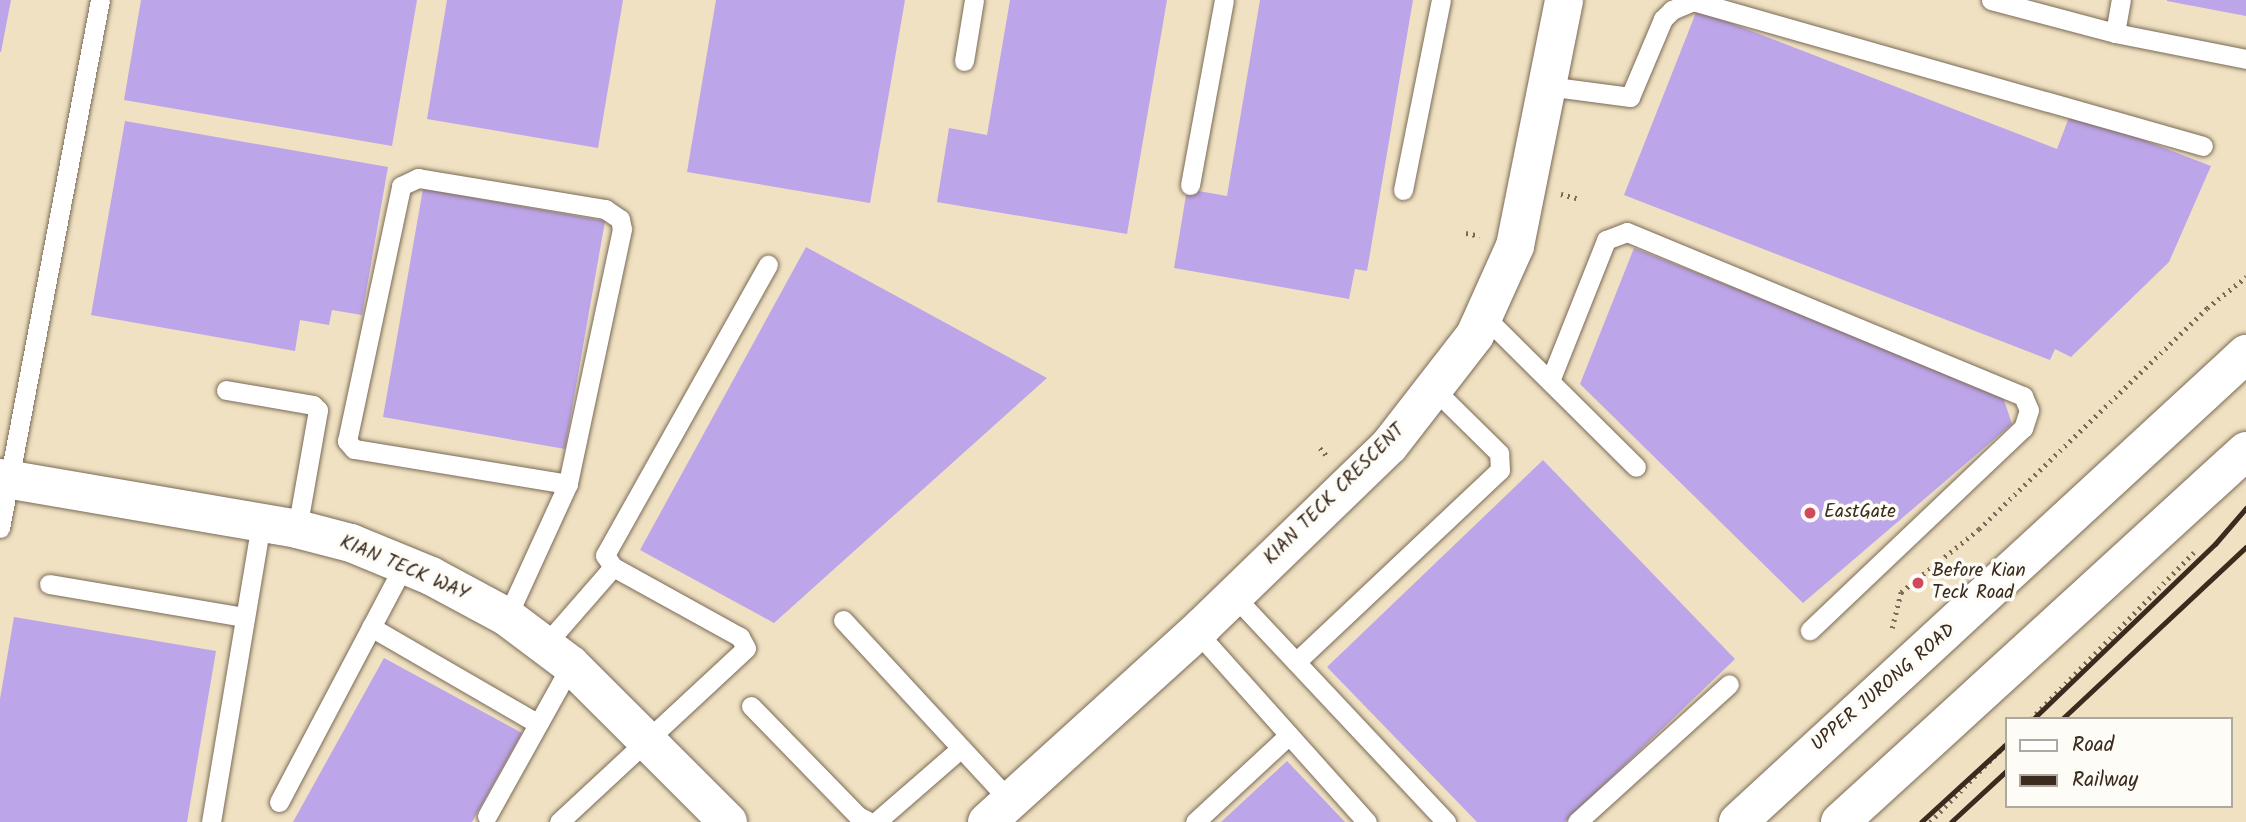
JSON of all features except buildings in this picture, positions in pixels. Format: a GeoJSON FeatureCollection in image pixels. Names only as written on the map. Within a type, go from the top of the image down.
{"type":"FeatureCollection","features":[{"type":"Feature","properties":{"kind":"street","name":"KIAN TECK CRESCENT"},"geometry":{"type":"LineString","coordinates":[[998,812],[1197,632],[1389,446],[1434,388],[1484,316],[1514,246],[1564,0]]}},
{"type":"Feature","properties":{"kind":"street","name":"UPPER JURONG ROAD"},"geometry":{"type":"LineString","coordinates":[[1738,822],[2246,354]]}},
{"type":"Feature","properties":{"kind":"street"},"geometry":{"type":"LineString","coordinates":[[1840,822],[2246,451]]}},
{"type":"Feature","properties":{"kind":"street","name":"KIAN TECK WAY"},"geometry":{"type":"LineString","coordinates":[[4,478],[279,525],[351,543],[404,565],[507,617],[558,655],[647,739],[728,822]]}},
{"type":"Feature","properties":{"kind":"lane"},"geometry":{"type":"LineString","coordinates":[[0,528],[4,478],[100,0]]}},
{"type":"Feature","properties":{"kind":"lane"},"geometry":{"type":"LineString","coordinates":[[964,61],[974,0]]}},
{"type":"Feature","properties":{"kind":"lane"},"geometry":{"type":"LineString","coordinates":[[1190,185],[1224,0]]}},
{"type":"Feature","properties":{"kind":"lane"},"geometry":{"type":"LineString","coordinates":[[1404,190],[1441,0]]}},
{"type":"Feature","properties":{"kind":"lane"},"geometry":{"type":"LineString","coordinates":[[1991,0],[2115,33],[2246,59]]}},
{"type":"Feature","properties":{"kind":"lane"},"geometry":{"type":"LineString","coordinates":[[2115,33],[2121,0]]}},
{"type":"Feature","properties":{"kind":"lane"},"geometry":{"type":"LineString","coordinates":[[1547,86],[1630,97],[1663,19],[1672,10],[1693,1],[2203,146]]}},
{"type":"Feature","properties":{"kind":"lane"},"geometry":{"type":"LineString","coordinates":[[507,617],[568,484],[622,229],[620,219],[606,208],[418,178],[404,182],[346,441],[355,449],[568,484]]}},
{"type":"Feature","properties":{"kind":"lane"},"geometry":{"type":"LineString","coordinates":[[1550,381],[1606,240],[1627,232],[2023,396],[2029,410],[2023,428],[1810,630]]}},
{"type":"Feature","properties":{"kind":"lane"},"geometry":{"type":"LineString","coordinates":[[559,822],[742,655],[746,642],[613,567],[607,561],[606,546],[768,265]]}},
{"type":"Feature","properties":{"kind":"lane"},"geometry":{"type":"LineString","coordinates":[[1484,316],[1636,467]]}},
{"type":"Feature","properties":{"kind":"lane"},"geometry":{"type":"LineString","coordinates":[[1296,662],[1500,470],[1499,453],[1434,388]]}},
{"type":"Feature","properties":{"kind":"lane"},"geometry":{"type":"LineString","coordinates":[[211,822],[244,617],[318,410],[313,405],[226,390]]}},
{"type":"Feature","properties":{"kind":"lane"},"geometry":{"type":"LineString","coordinates":[[279,802],[404,565]]}},
{"type":"Feature","properties":{"kind":"lane"},"geometry":{"type":"LineString","coordinates":[[487,816],[538,724],[558,655],[613,567]]}},
{"type":"Feature","properties":{"kind":"lane"},"geometry":{"type":"LineString","coordinates":[[49,584],[244,617]]}},
{"type":"Feature","properties":{"kind":"lane"},"geometry":{"type":"LineString","coordinates":[[1234,596],[1446,822]]}},
{"type":"Feature","properties":{"kind":"lane"},"geometry":{"type":"LineString","coordinates":[[843,620],[961,748],[998,812]]}},
{"type":"Feature","properties":{"kind":"lane"},"geometry":{"type":"LineString","coordinates":[[371,627],[538,724]]}},
{"type":"Feature","properties":{"kind":"lane"},"geometry":{"type":"LineString","coordinates":[[1197,632],[1367,822]]}},
{"type":"Feature","properties":{"kind":"lane"},"geometry":{"type":"LineString","coordinates":[[1577,822],[1729,684]]}},
{"type":"Feature","properties":{"kind":"lane"},"geometry":{"type":"LineString","coordinates":[[751,706],[858,816],[870,822]]}},
{"type":"Feature","properties":{"kind":"lane"},"geometry":{"type":"LineString","coordinates":[[1195,822],[1289,736]]}},
{"type":"Feature","properties":{"kind":"lane"},"geometry":{"type":"LineString","coordinates":[[876,822],[961,748]]}},
{"type":"Feature","properties":{"kind":"path"},"geometry":{"type":"LineString","coordinates":[[1892,629],[1901,592],[1979,529],[2207,308],[2246,278]]}},
{"type":"Feature","properties":{"kind":"path"},"geometry":{"type":"LineString","coordinates":[[2033,717],[2197,549]]}},
{"type":"Feature","properties":{"kind":"path"},"geometry":{"type":"LineString","coordinates":[[1930,822],[2004,746]]}},
{"type":"Feature","properties":{"kind":"railway"},"geometry":{"type":"LineString","coordinates":[[2035,717],[2215,544],[2246,508]]}},
{"type":"Feature","properties":{"kind":"railway"},"geometry":{"type":"LineString","coordinates":[[2064,717],[2246,547]]}},
{"type":"Feature","properties":{"kind":"railway"},"geometry":{"type":"LineString","coordinates":[[1921,822],[2004,746]]}},
{"type":"Feature","properties":{"kind":"railway"},"geometry":{"type":"LineString","coordinates":[[1951,822],[2004,773]]}},
{"type":"Feature","properties":{"kind":"place","name":"EastGate"},"geometry":{"type":"Point","coordinates":[1810,513]}},
{"type":"Feature","properties":{"kind":"place","name":"Before Kian Teck Road"},"geometry":{"type":"Point","coordinates":[1918,583]}}]}
